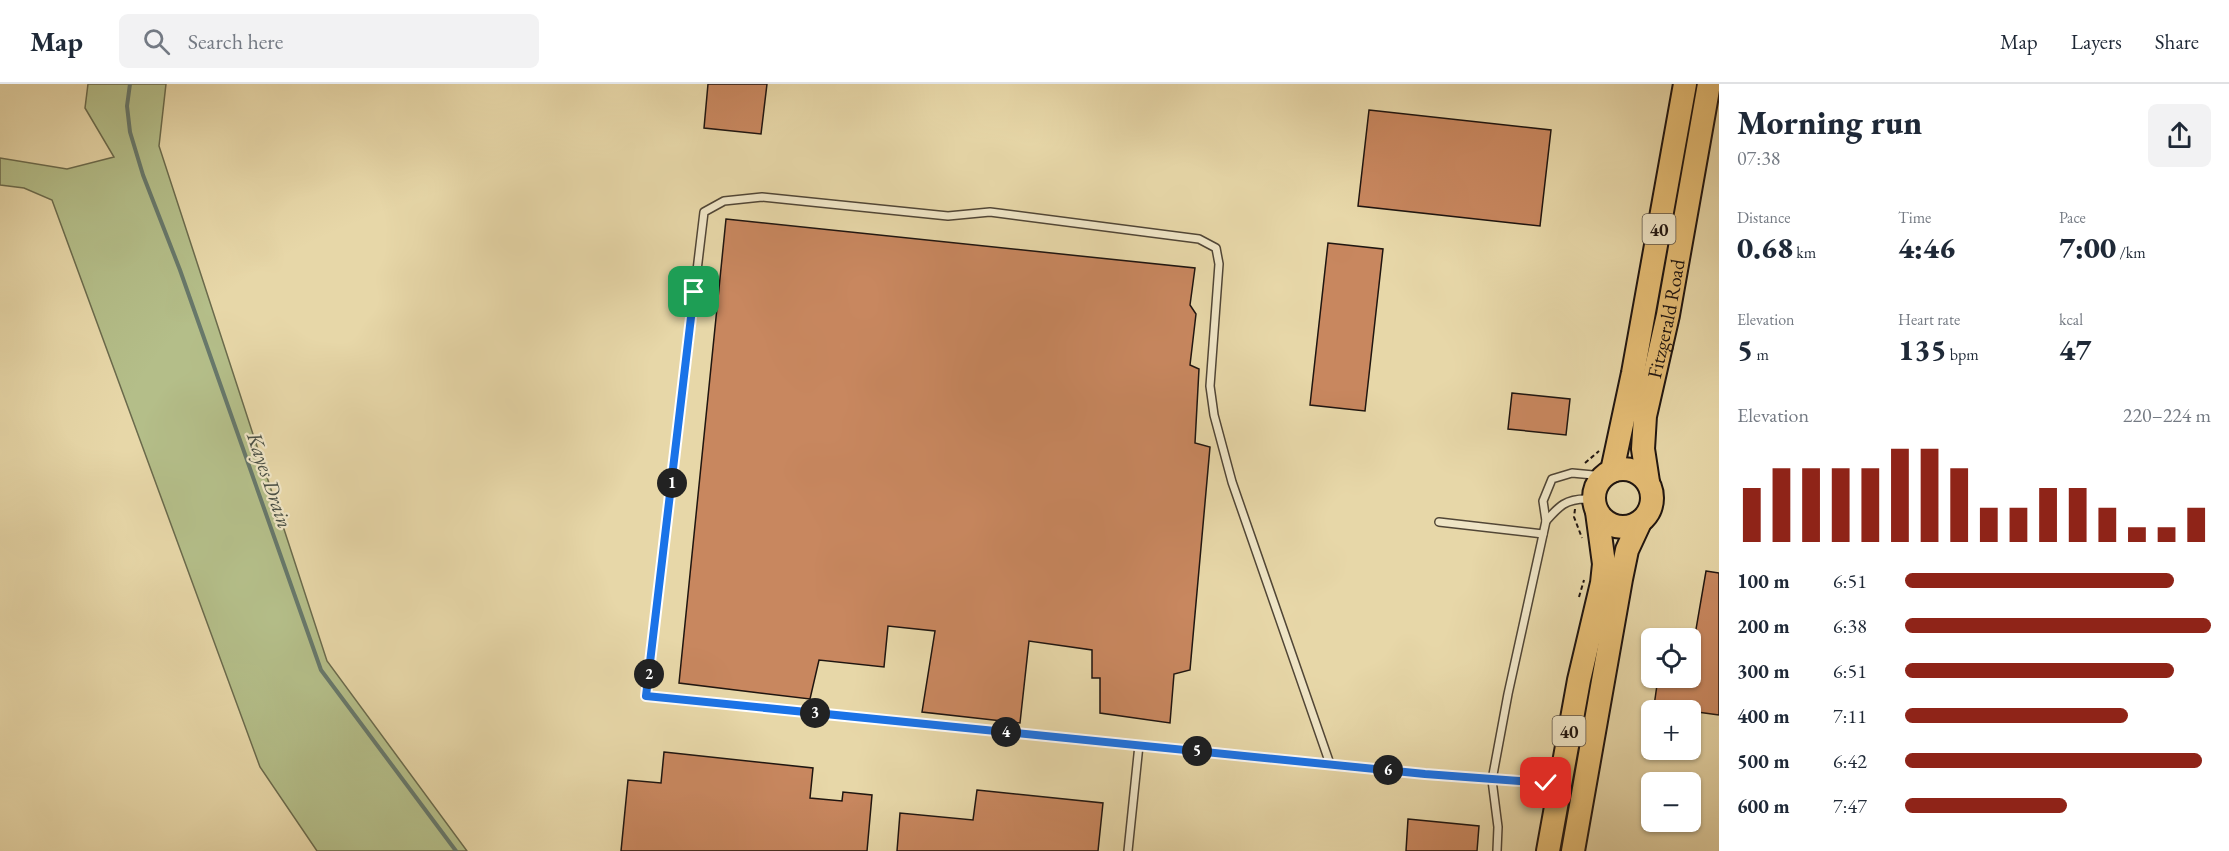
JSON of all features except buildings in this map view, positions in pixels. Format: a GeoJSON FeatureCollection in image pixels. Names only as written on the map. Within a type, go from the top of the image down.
{"type":"FeatureCollection","features":[{"type":"Feature","properties":{"kind":"main road","name":"Fitzgerald Road"},"geometry":{"type":"LineString","coordinates":[[1608,473],[1633,374],[1685,84]]}},
{"type":"Feature","properties":{"kind":"main road","name":"Fitzgerald Road"},"geometry":{"type":"LineString","coordinates":[[1648,482],[1643,449],[1644,416],[1668,315],[1709,84]]}},
{"type":"Feature","properties":{"kind":"main road"},"geometry":{"type":"LineString","coordinates":[[1608,473],[1628,469],[1636,471],[1648,482]]}},
{"type":"Feature","properties":{"kind":"main road","name":"40"},"geometry":{"type":"LineString","coordinates":[[1548,851],[1579,680],[1602,583],[1604,564],[1594,490],[1608,473]]}},
{"type":"Feature","properties":{"kind":"main road","name":"40"},"geometry":{"type":"LineString","coordinates":[[1573,851],[1617,600],[1628,550],[1640,522],[1647,516],[1653,499],[1648,482]]}},
{"type":"Feature","properties":{"kind":"main road"},"geometry":{"type":"LineString","coordinates":[[1596,510],[1604,520],[1612,525],[1622,527],[1640,522]]}},
{"type":"Feature","properties":{"kind":"lane"},"geometry":{"type":"LineString","coordinates":[[1330,764],[1232,482],[1214,415],[1210,386],[1219,264],[1216,248],[1199,239],[990,212],[948,216],[762,197],[724,201],[704,212],[646,696],[1330,764],[1492,780],[1551,783],[1559,786]]}},
{"type":"Feature","properties":{"kind":"lane"},"geometry":{"type":"LineString","coordinates":[[1497,851],[1498,827],[1492,780],[1508,694],[1546,521],[1543,501],[1551,479],[1572,473],[1608,473]]}},
{"type":"Feature","properties":{"kind":"lane"},"geometry":{"type":"LineString","coordinates":[[1546,521],[1557,508],[1572,499],[1586,499],[1596,510]]}},
{"type":"Feature","properties":{"kind":"lane"},"geometry":{"type":"LineString","coordinates":[[1438,522],[1543,534]]}},
{"type":"Feature","properties":{"kind":"lane"},"geometry":{"type":"LineString","coordinates":[[1128,851],[1139,745]]}},
{"type":"Feature","properties":{"kind":"green space"},"geometry":{"type":"Polygon","coordinates":[[[88,84],[166,84],[159,146],[327,661],[467,851],[317,851],[260,767],[52,200],[24,188],[0,185],[0,158],[67,169],[114,157],[85,108],[88,84]]]}},
{"type":"Feature","properties":{"kind":"waterway","name":"Kayes Drain"},"geometry":{"type":"LineString","coordinates":[[130,84],[127,106],[130,132],[143,175],[180,270],[321,670],[456,851]]}},
{"type":"Feature","properties":{"kind":"route"},"geometry":{"type":"LineString","coordinates":[[694,292],[646,696],[1425,774],[1546,783]]}}]}
